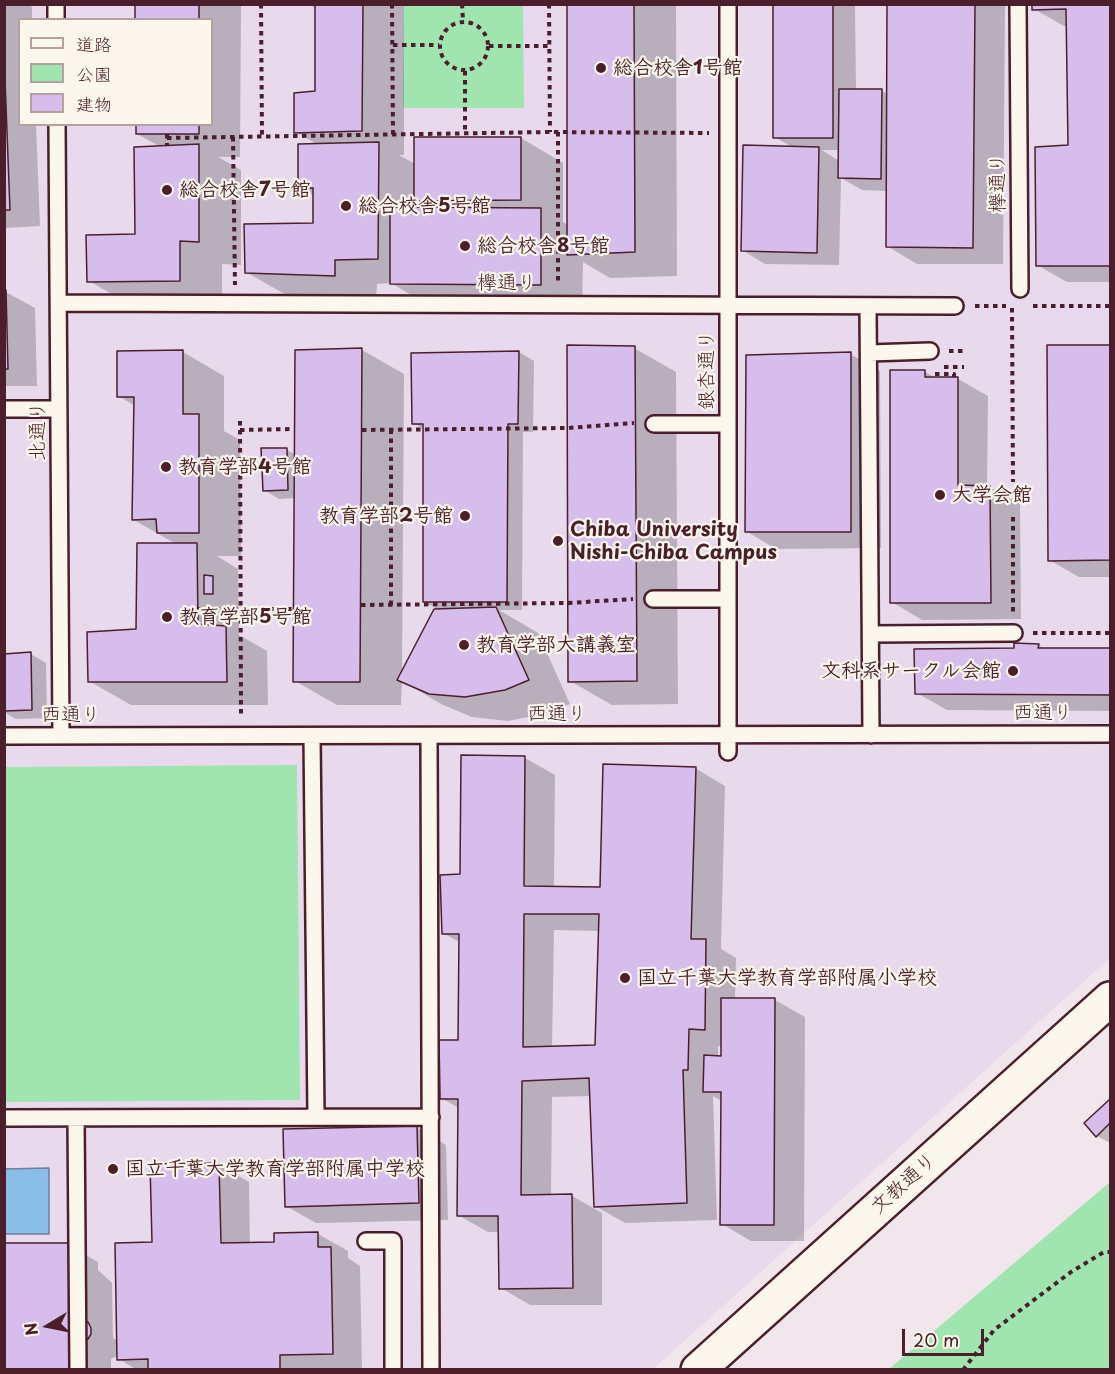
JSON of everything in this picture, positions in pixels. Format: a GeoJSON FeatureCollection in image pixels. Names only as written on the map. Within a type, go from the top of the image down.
{"type":"FeatureCollection","features":[{"type":"Feature","properties":{"kind":"street","name":"文教通り"},"geometry":{"type":"LineString","coordinates":[[698,1370],[1110,999]]}},
{"type":"Feature","properties":{"kind":"lane","name":"銀杏通り"},"geometry":{"type":"LineString","coordinates":[[728,4],[728,752]]}},
{"type":"Feature","properties":{"kind":"lane","name":"欅通り"},"geometry":{"type":"LineString","coordinates":[[1018,4],[1020,289]]}},
{"type":"Feature","properties":{"kind":"lane","name":"北通り"},"geometry":{"type":"LineString","coordinates":[[57,126],[61,736]]}},
{"type":"Feature","properties":{"kind":"lane","name":"欅通り"},"geometry":{"type":"LineString","coordinates":[[58,303],[961,306]]}},
{"type":"Feature","properties":{"kind":"lane"},"geometry":{"type":"LineString","coordinates":[[868,306],[871,735]]}},
{"type":"Feature","properties":{"kind":"lane"},"geometry":{"type":"LineString","coordinates":[[869,353],[930,351]]}},
{"type":"Feature","properties":{"kind":"lane"},"geometry":{"type":"LineString","coordinates":[[4,409],[59,409]]}},
{"type":"Feature","properties":{"kind":"lane"},"geometry":{"type":"LineString","coordinates":[[654,424],[728,424]]}},
{"type":"Feature","properties":{"kind":"lane"},"geometry":{"type":"LineString","coordinates":[[653,599],[728,599]]}},
{"type":"Feature","properties":{"kind":"lane"},"geometry":{"type":"LineString","coordinates":[[871,634],[1014,633]]}},
{"type":"Feature","properties":{"kind":"lane","name":"西通り"},"geometry":{"type":"LineString","coordinates":[[4,736],[1110,734]]}},
{"type":"Feature","properties":{"kind":"lane"},"geometry":{"type":"LineString","coordinates":[[312,736],[316,1118]]}},
{"type":"Feature","properties":{"kind":"lane"},"geometry":{"type":"LineString","coordinates":[[429,736],[431,1370]]}},
{"type":"Feature","properties":{"kind":"lane"},"geometry":{"type":"LineString","coordinates":[[4,1118],[431,1117]]}},
{"type":"Feature","properties":{"kind":"lane"},"geometry":{"type":"LineString","coordinates":[[76,1118],[78,1370]]}},
{"type":"Feature","properties":{"kind":"lane"},"geometry":{"type":"LineString","coordinates":[[366,1241],[393,1241],[393,1370]]}},
{"type":"Feature","properties":{"kind":"path"},"geometry":{"type":"LineString","coordinates":[[261,4],[262,136]]}},
{"type":"Feature","properties":{"kind":"path"},"geometry":{"type":"LineString","coordinates":[[392,4],[393,135]]}},
{"type":"Feature","properties":{"kind":"path"},"geometry":{"type":"LineString","coordinates":[[462,4],[463,21]]}},
{"type":"Feature","properties":{"kind":"path"},"geometry":{"type":"LineString","coordinates":[[549,4],[550,132]]}},
{"type":"Feature","properties":{"kind":"path"},"geometry":{"type":"LineString","coordinates":[[463,21],[476,24],[481,28],[489,46],[486,58],[477,67],[465,71],[452,68],[442,58],[439,45],[443,34],[451,25],[463,21]]}},
{"type":"Feature","properties":{"kind":"path"},"geometry":{"type":"LineString","coordinates":[[393,45],[439,45]]}},
{"type":"Feature","properties":{"kind":"path"},"geometry":{"type":"LineString","coordinates":[[489,46],[549,45]]}},
{"type":"Feature","properties":{"kind":"path"},"geometry":{"type":"LineString","coordinates":[[465,71],[465,134]]}},
{"type":"Feature","properties":{"kind":"path"},"geometry":{"type":"LineString","coordinates":[[167,146],[167,136],[550,132],[728,133]]}},
{"type":"Feature","properties":{"kind":"path"},"geometry":{"type":"LineString","coordinates":[[558,132],[558,305]]}},
{"type":"Feature","properties":{"kind":"path"},"geometry":{"type":"LineString","coordinates":[[233,136],[235,303]]}},
{"type":"Feature","properties":{"kind":"path"},"geometry":{"type":"LineString","coordinates":[[961,306],[1110,306]]}},
{"type":"Feature","properties":{"kind":"path"},"geometry":{"type":"LineString","coordinates":[[1012,307],[1013,482]]}},
{"type":"Feature","properties":{"kind":"path"},"geometry":{"type":"LineString","coordinates":[[943,367],[964,367]]}},
{"type":"Feature","properties":{"kind":"path"},"geometry":{"type":"LineString","coordinates":[[944,374],[954,374],[954,377]]}},
{"type":"Feature","properties":{"kind":"path"},"geometry":{"type":"LineString","coordinates":[[240,422],[241,736]]}},
{"type":"Feature","properties":{"kind":"path"},"geometry":{"type":"LineString","coordinates":[[362,430],[567,428],[635,423]]}},
{"type":"Feature","properties":{"kind":"path"},"geometry":{"type":"LineString","coordinates":[[240,430],[294,429]]}},
{"type":"Feature","properties":{"kind":"path"},"geometry":{"type":"LineString","coordinates":[[391,430],[391,605]]}},
{"type":"Feature","properties":{"kind":"path"},"geometry":{"type":"LineString","coordinates":[[1013,517],[1014,633],[1110,633]]}},
{"type":"Feature","properties":{"kind":"path"},"geometry":{"type":"LineString","coordinates":[[361,605],[568,603],[636,599]]}},
{"type":"Feature","properties":{"kind":"path"},"geometry":{"type":"LineString","coordinates":[[197,609],[294,609]]}},
{"type":"Feature","properties":{"kind":"path"},"geometry":{"type":"LineString","coordinates":[[963,1370],[994,1330],[1071,1272],[1104,1252],[1110,1252]]}},
{"type":"Feature","properties":{"kind":"shaded area","name":"Chiba University Nishi-Chiba Campus"},"geometry":{"type":"Polygon","coordinates":[[[5,5],[1110,5],[1110,958],[653,1369],[5,1370],[5,5]]]}},
{"type":"Feature","properties":{"kind":"green space"},"geometry":{"type":"Polygon","coordinates":[[[404,5],[523,5],[524,108],[403,108],[404,5]]]}},
{"type":"Feature","properties":{"kind":"green space"},"geometry":{"type":"Polygon","coordinates":[[[297,765],[300,1100],[5,1102],[5,767],[297,765]]]}},
{"type":"Feature","properties":{"kind":"green space"},"geometry":{"type":"Polygon","coordinates":[[[1110,1182],[1110,1369],[889,1369],[1110,1182]]]}},
{"type":"Feature","properties":{"kind":"water"},"geometry":{"type":"Polygon","coordinates":[[[49,1168],[49,1234],[5,1234],[5,1169],[49,1168]]]}},
{"type":"Feature","properties":{"kind":"building"},"geometry":{"type":"Polygon","coordinates":[[[135,4],[199,4],[199,18],[135,18],[135,4]]]}},
{"type":"Feature","properties":{"kind":"building"},"geometry":{"type":"Polygon","coordinates":[[[315,4],[363,4],[362,131],[294,133],[294,93],[315,91],[315,4]]]}},
{"type":"Feature","properties":{"kind":"building","name":"総合校舎1号館"},"geometry":{"type":"Polygon","coordinates":[[[567,4],[634,4],[635,252],[567,255],[567,4]]]}},
{"type":"Feature","properties":{"kind":"building"},"geometry":{"type":"Polygon","coordinates":[[[773,4],[833,4],[833,138],[773,138],[773,4]]]}},
{"type":"Feature","properties":{"kind":"building"},"geometry":{"type":"Polygon","coordinates":[[[887,4],[975,4],[973,248],[886,247],[887,4]]]}},
{"type":"Feature","properties":{"kind":"building"},"geometry":{"type":"Polygon","coordinates":[[[1032,4],[1110,4],[1110,266],[1036,266],[1035,147],[1068,145],[1066,9],[1032,10],[1032,4]]]}},
{"type":"Feature","properties":{"kind":"building"},"geometry":{"type":"Polygon","coordinates":[[[4,54],[10,210],[4,210],[4,54]]]}},
{"type":"Feature","properties":{"kind":"building"},"geometry":{"type":"Polygon","coordinates":[[[839,89],[882,89],[881,179],[838,178],[839,89]]]}},
{"type":"Feature","properties":{"kind":"building"},"geometry":{"type":"Polygon","coordinates":[[[136,126],[199,126],[199,134],[136,134],[136,126]]]}},
{"type":"Feature","properties":{"kind":"building"},"geometry":{"type":"Polygon","coordinates":[[[414,137],[521,137],[521,200],[414,201],[414,137]]]}},
{"type":"Feature","properties":{"kind":"building","name":"総合校舎5号館"},"geometry":{"type":"Polygon","coordinates":[[[379,142],[378,259],[335,260],[335,276],[245,273],[244,224],[313,223],[313,188],[298,188],[298,144],[379,142]]]}},
{"type":"Feature","properties":{"kind":"building","name":"総合校舎7号館"},"geometry":{"type":"Polygon","coordinates":[[[199,144],[199,242],[180,241],[180,281],[87,282],[86,235],[135,234],[134,147],[199,144]]]}},
{"type":"Feature","properties":{"kind":"building"},"geometry":{"type":"Polygon","coordinates":[[[743,145],[819,147],[817,253],[741,251],[743,145]]]}},
{"type":"Feature","properties":{"kind":"building","name":"総合校舎8号館"},"geometry":{"type":"Polygon","coordinates":[[[390,207],[541,208],[541,285],[390,284],[390,207]]]}},
{"type":"Feature","properties":{"kind":"building"},"geometry":{"type":"Polygon","coordinates":[[[4,290],[6,290],[8,369],[4,369],[4,290]]]}},
{"type":"Feature","properties":{"kind":"building"},"geometry":{"type":"Polygon","coordinates":[[[567,345],[635,346],[637,681],[568,682],[567,345]]]}},
{"type":"Feature","properties":{"kind":"building"},"geometry":{"type":"Polygon","coordinates":[[[1047,345],[1110,345],[1110,560],[1048,561],[1047,345]]]}},
{"type":"Feature","properties":{"kind":"building"},"geometry":{"type":"Polygon","coordinates":[[[362,348],[360,682],[293,682],[295,350],[362,348]]]}},
{"type":"Feature","properties":{"kind":"building","name":"教育学部4号館"},"geometry":{"type":"Polygon","coordinates":[[[183,350],[183,414],[199,414],[199,533],[157,533],[156,519],[132,520],[134,397],[117,397],[117,351],[183,350]]]}},
{"type":"Feature","properties":{"kind":"building","name":"教育学部2号館"},"geometry":{"type":"Polygon","coordinates":[[[519,351],[518,424],[508,424],[507,602],[423,602],[423,424],[412,424],[411,353],[519,351]]]}},
{"type":"Feature","properties":{"kind":"building"},"geometry":{"type":"Polygon","coordinates":[[[851,352],[851,532],[745,532],[746,355],[851,352]]]}},
{"type":"Feature","properties":{"kind":"building","name":"大学会館"},"geometry":{"type":"Polygon","coordinates":[[[890,370],[925,370],[925,377],[958,377],[958,485],[990,486],[991,603],[890,603],[890,370]]]}},
{"type":"Feature","properties":{"kind":"building"},"geometry":{"type":"Polygon","coordinates":[[[261,448],[287,448],[288,490],[263,491],[261,448]]]}},
{"type":"Feature","properties":{"kind":"building","name":"教育学部5号館"},"geometry":{"type":"Polygon","coordinates":[[[137,543],[197,543],[198,624],[226,626],[227,682],[88,682],[87,632],[136,629],[137,543]]]}},
{"type":"Feature","properties":{"kind":"building"},"geometry":{"type":"Polygon","coordinates":[[[204,575],[213,576],[213,594],[204,594],[204,575]]]}},
{"type":"Feature","properties":{"kind":"building","name":"教育学部大講義室"},"geometry":{"type":"Polygon","coordinates":[[[496,607],[529,680],[505,690],[465,697],[429,694],[397,680],[434,609],[496,607]]]}},
{"type":"Feature","properties":{"kind":"building","name":"文科系サークル会館"},"geometry":{"type":"Polygon","coordinates":[[[1014,643],[1039,644],[1038,648],[1110,648],[1110,695],[915,694],[914,649],[1014,648],[1014,643]]]}},
{"type":"Feature","properties":{"kind":"building"},"geometry":{"type":"Polygon","coordinates":[[[31,652],[32,710],[4,711],[4,654],[31,652]]]}},
{"type":"Feature","properties":{"kind":"building"},"geometry":{"type":"Polygon","coordinates":[[[461,755],[525,756],[524,886],[600,887],[603,764],[696,767],[691,939],[706,939],[705,1030],[689,1029],[688,1070],[683,1070],[687,1203],[594,1207],[589,1078],[522,1081],[521,1195],[572,1194],[573,1288],[499,1289],[498,1216],[457,1216],[458,1099],[440,1099],[439,1040],[458,1040],[459,934],[442,934],[440,875],[460,874],[461,755]],[[524,914],[523,1047],[595,1045],[599,914],[524,914]]]}},
{"type":"Feature","properties":{"kind":"building"},"geometry":{"type":"Polygon","coordinates":[[[721,998],[775,998],[774,1225],[720,1225],[721,1092],[703,1092],[704,1055],[721,1056],[721,998]]]}},
{"type":"Feature","properties":{"kind":"building"},"geometry":{"type":"Polygon","coordinates":[[[1110,1099],[1110,1123],[1096,1137],[1084,1123],[1110,1099]]]}},
{"type":"Feature","properties":{"kind":"building"},"geometry":{"type":"Polygon","coordinates":[[[417,1126],[419,1203],[285,1207],[283,1129],[417,1126]]]}},
{"type":"Feature","properties":{"kind":"building"},"geometry":{"type":"Polygon","coordinates":[[[219,1163],[221,1243],[274,1242],[274,1233],[318,1232],[318,1247],[331,1247],[333,1354],[280,1355],[280,1370],[148,1370],[148,1359],[117,1360],[115,1243],[152,1242],[150,1164],[219,1163]]]}},
{"type":"Feature","properties":{"kind":"building"},"geometry":{"type":"Polygon","coordinates":[[[4,1243],[68,1243],[69,1252],[82,1265],[83,1320],[88,1322],[91,1334],[82,1342],[82,1370],[4,1370],[4,1243]]]}},
{"type":"Feature","properties":{"kind":"place","name":"総合校舎1号館"},"geometry":{"type":"Point","coordinates":[601,68]}},
{"type":"Feature","properties":{"kind":"place","name":"総合校舎7号館"},"geometry":{"type":"Point","coordinates":[167,190]}},
{"type":"Feature","properties":{"kind":"place","name":"総合校舎5号館"},"geometry":{"type":"Point","coordinates":[346,206]}},
{"type":"Feature","properties":{"kind":"place","name":"総合校舎8号館"},"geometry":{"type":"Point","coordinates":[465,246]}},
{"type":"Feature","properties":{"kind":"place","name":"教育学部4号館"},"geometry":{"type":"Point","coordinates":[166,467]}},
{"type":"Feature","properties":{"kind":"place","name":"大学会館"},"geometry":{"type":"Point","coordinates":[940,495]}},
{"type":"Feature","properties":{"kind":"place","name":"教育学部2号館"},"geometry":{"type":"Point","coordinates":[465,516]}},
{"type":"Feature","properties":{"kind":"place","name":"Chiba University Nishi-Chiba Campus"},"geometry":{"type":"Point","coordinates":[558,541]}},
{"type":"Feature","properties":{"kind":"place","name":"教育学部5号館"},"geometry":{"type":"Point","coordinates":[167,617]}},
{"type":"Feature","properties":{"kind":"place","name":"教育学部大講義室"},"geometry":{"type":"Point","coordinates":[464,645]}},
{"type":"Feature","properties":{"kind":"place","name":"文科系サークル会館"},"geometry":{"type":"Point","coordinates":[1013,671]}},
{"type":"Feature","properties":{"kind":"place","name":"国立千葉大学教育学部附属小学校"},"geometry":{"type":"Point","coordinates":[625,978]}},
{"type":"Feature","properties":{"kind":"place","name":"国立千葉大学教育学部附属中学校"},"geometry":{"type":"Point","coordinates":[113,1169]}}]}
